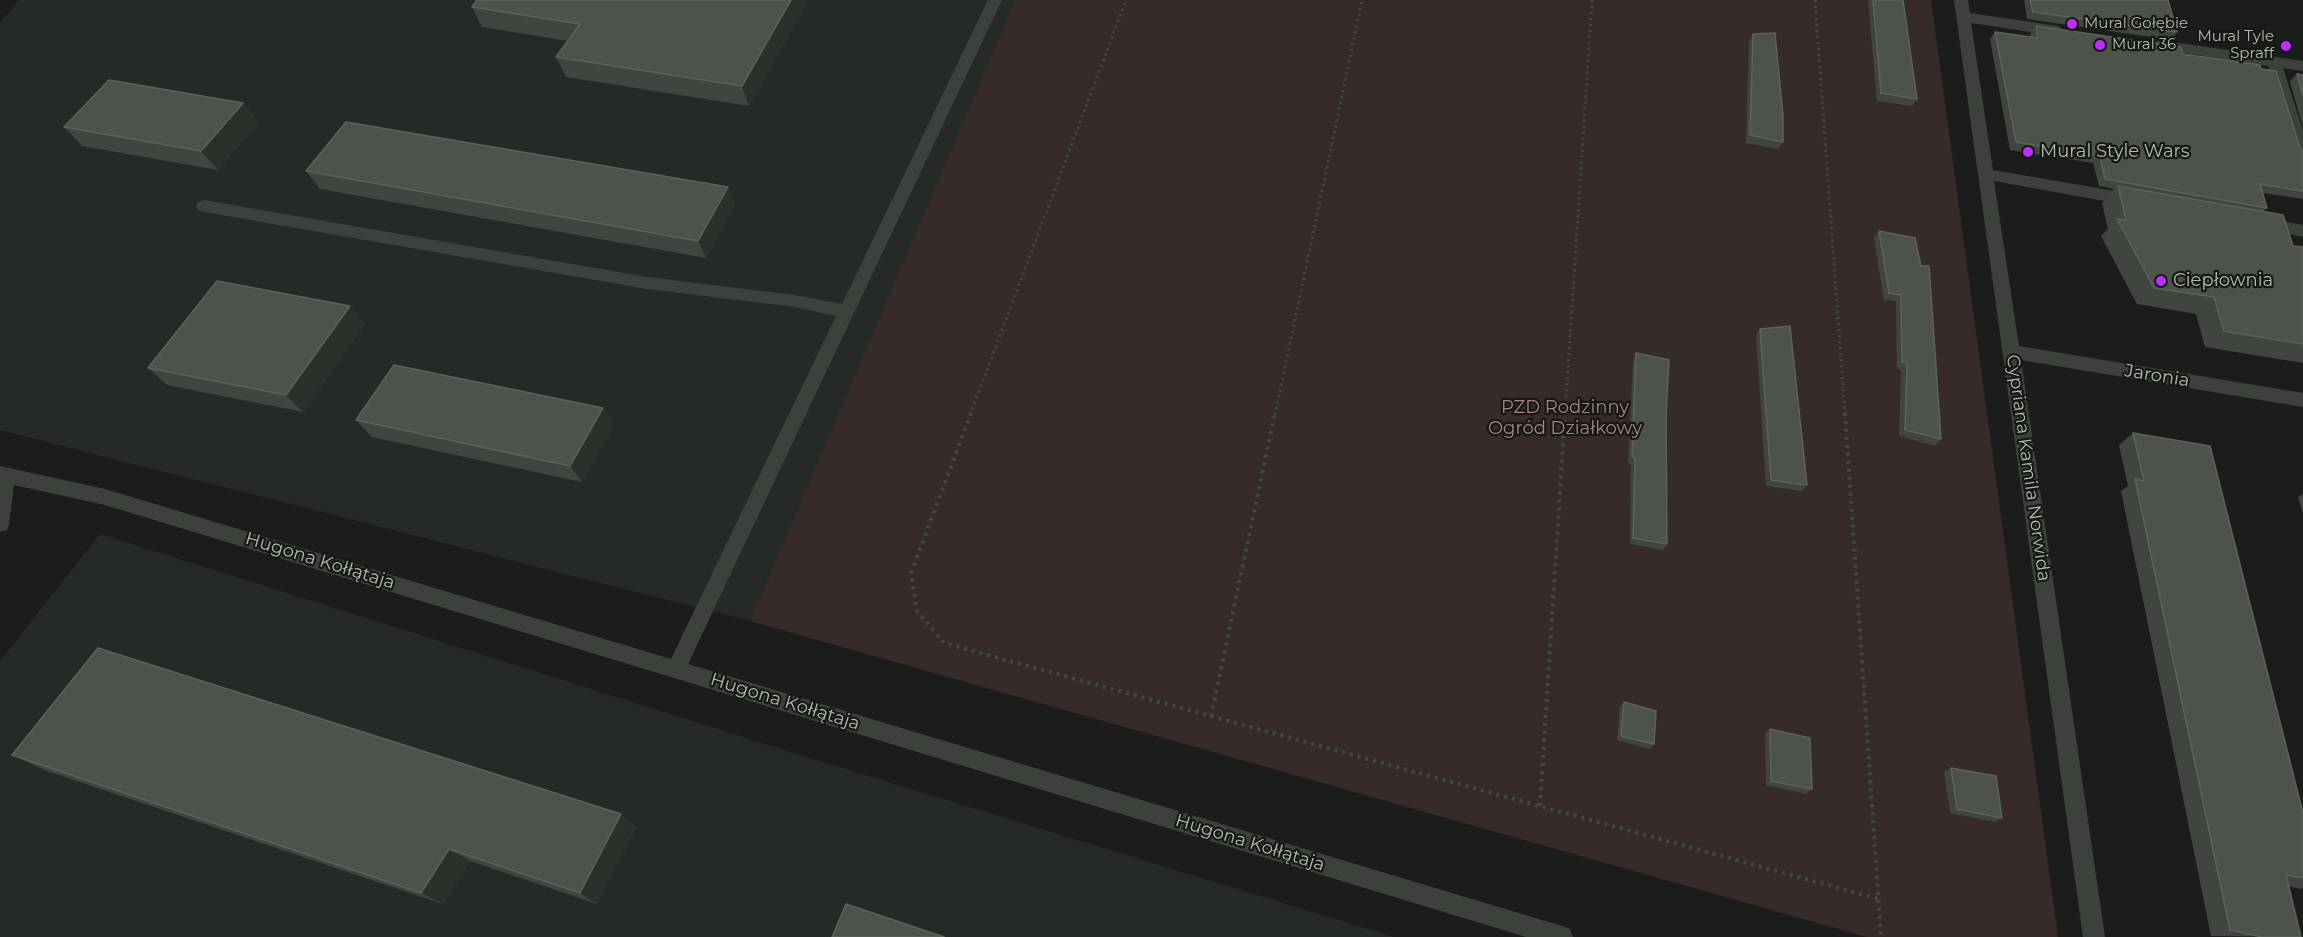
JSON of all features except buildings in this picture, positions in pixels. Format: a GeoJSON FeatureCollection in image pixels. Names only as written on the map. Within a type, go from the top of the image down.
{"type":"FeatureCollection","features":[{"type":"Feature","properties":{"kind":"street"},"geometry":{"type":"LineString","coordinates":[[676,669],[995,0]]}},
{"type":"Feature","properties":{"kind":"street"},"geometry":{"type":"LineString","coordinates":[[1962,9],[2067,32]]}},
{"type":"Feature","properties":{"kind":"street","name":"Cypriana Kamila Norwida"},"geometry":{"type":"LineString","coordinates":[[1962,9],[2094,937]]}},
{"type":"Feature","properties":{"kind":"street"},"geometry":{"type":"LineString","coordinates":[[2148,44],[2303,66]]}},
{"type":"Feature","properties":{"kind":"street"},"geometry":{"type":"LineString","coordinates":[[2274,62],[2303,155]]}},
{"type":"Feature","properties":{"kind":"street"},"geometry":{"type":"LineString","coordinates":[[1986,174],[2150,203]]}},
{"type":"Feature","properties":{"kind":"street"},"geometry":{"type":"LineString","coordinates":[[204,206],[647,283],[795,301],[846,311]]}},
{"type":"Feature","properties":{"kind":"street"},"geometry":{"type":"LineString","coordinates":[[2244,220],[2303,231]]}},
{"type":"Feature","properties":{"kind":"street","name":"Jaronia"},"geometry":{"type":"LineString","coordinates":[[2011,352],[2303,400]]}},
{"type":"Feature","properties":{"kind":"street"},"geometry":{"type":"LineString","coordinates":[[0,524],[3,474]]}},
{"type":"Feature","properties":{"kind":"street","name":"Hugona Kołłątaja"},"geometry":{"type":"LineString","coordinates":[[3,474],[105,497],[1562,937]]}},
{"type":"Feature","properties":{"kind":"path"},"geometry":{"type":"LineString","coordinates":[[1126,0],[911,573],[916,611],[944,643],[1879,899]]}},
{"type":"Feature","properties":{"kind":"path"},"geometry":{"type":"LineString","coordinates":[[1210,716],[1362,0]]}},
{"type":"Feature","properties":{"kind":"path"},"geometry":{"type":"LineString","coordinates":[[1540,806],[1592,0]]}},
{"type":"Feature","properties":{"kind":"path"},"geometry":{"type":"LineString","coordinates":[[1815,0],[1881,937]]}},
{"type":"Feature","properties":{"kind":"shaded area"},"geometry":{"type":"Polygon","coordinates":[[[19,0],[1015,0],[750,621],[0,430],[0,23],[19,0]]]}},
{"type":"Feature","properties":{"kind":"shaded area"},"geometry":{"type":"Polygon","coordinates":[[[100,534],[813,759],[1394,937],[0,937],[0,661],[100,534]]]}},
{"type":"Feature","properties":{"kind":"green space","name":"PZD Rodzinny Ogród Działkowy"},"geometry":{"type":"Polygon","coordinates":[[[1015,0],[1931,0],[2058,937],[1867,937],[750,621],[1015,0]]]}},
{"type":"Feature","properties":{"kind":"place","name":"Mural Gołębie"},"geometry":{"type":"Point","coordinates":[2072,24]}},
{"type":"Feature","properties":{"kind":"place","name":"Mural 36"},"geometry":{"type":"Point","coordinates":[2100,45]}},
{"type":"Feature","properties":{"kind":"place","name":"Mural Tyle Spraff"},"geometry":{"type":"Point","coordinates":[2286,46]}},
{"type":"Feature","properties":{"kind":"place","name":"Mural Style Wars"},"geometry":{"type":"Point","coordinates":[2028,152]}},
{"type":"Feature","properties":{"kind":"place","name":"Ciepłownia"},"geometry":{"type":"Point","coordinates":[2161,281]}}]}
